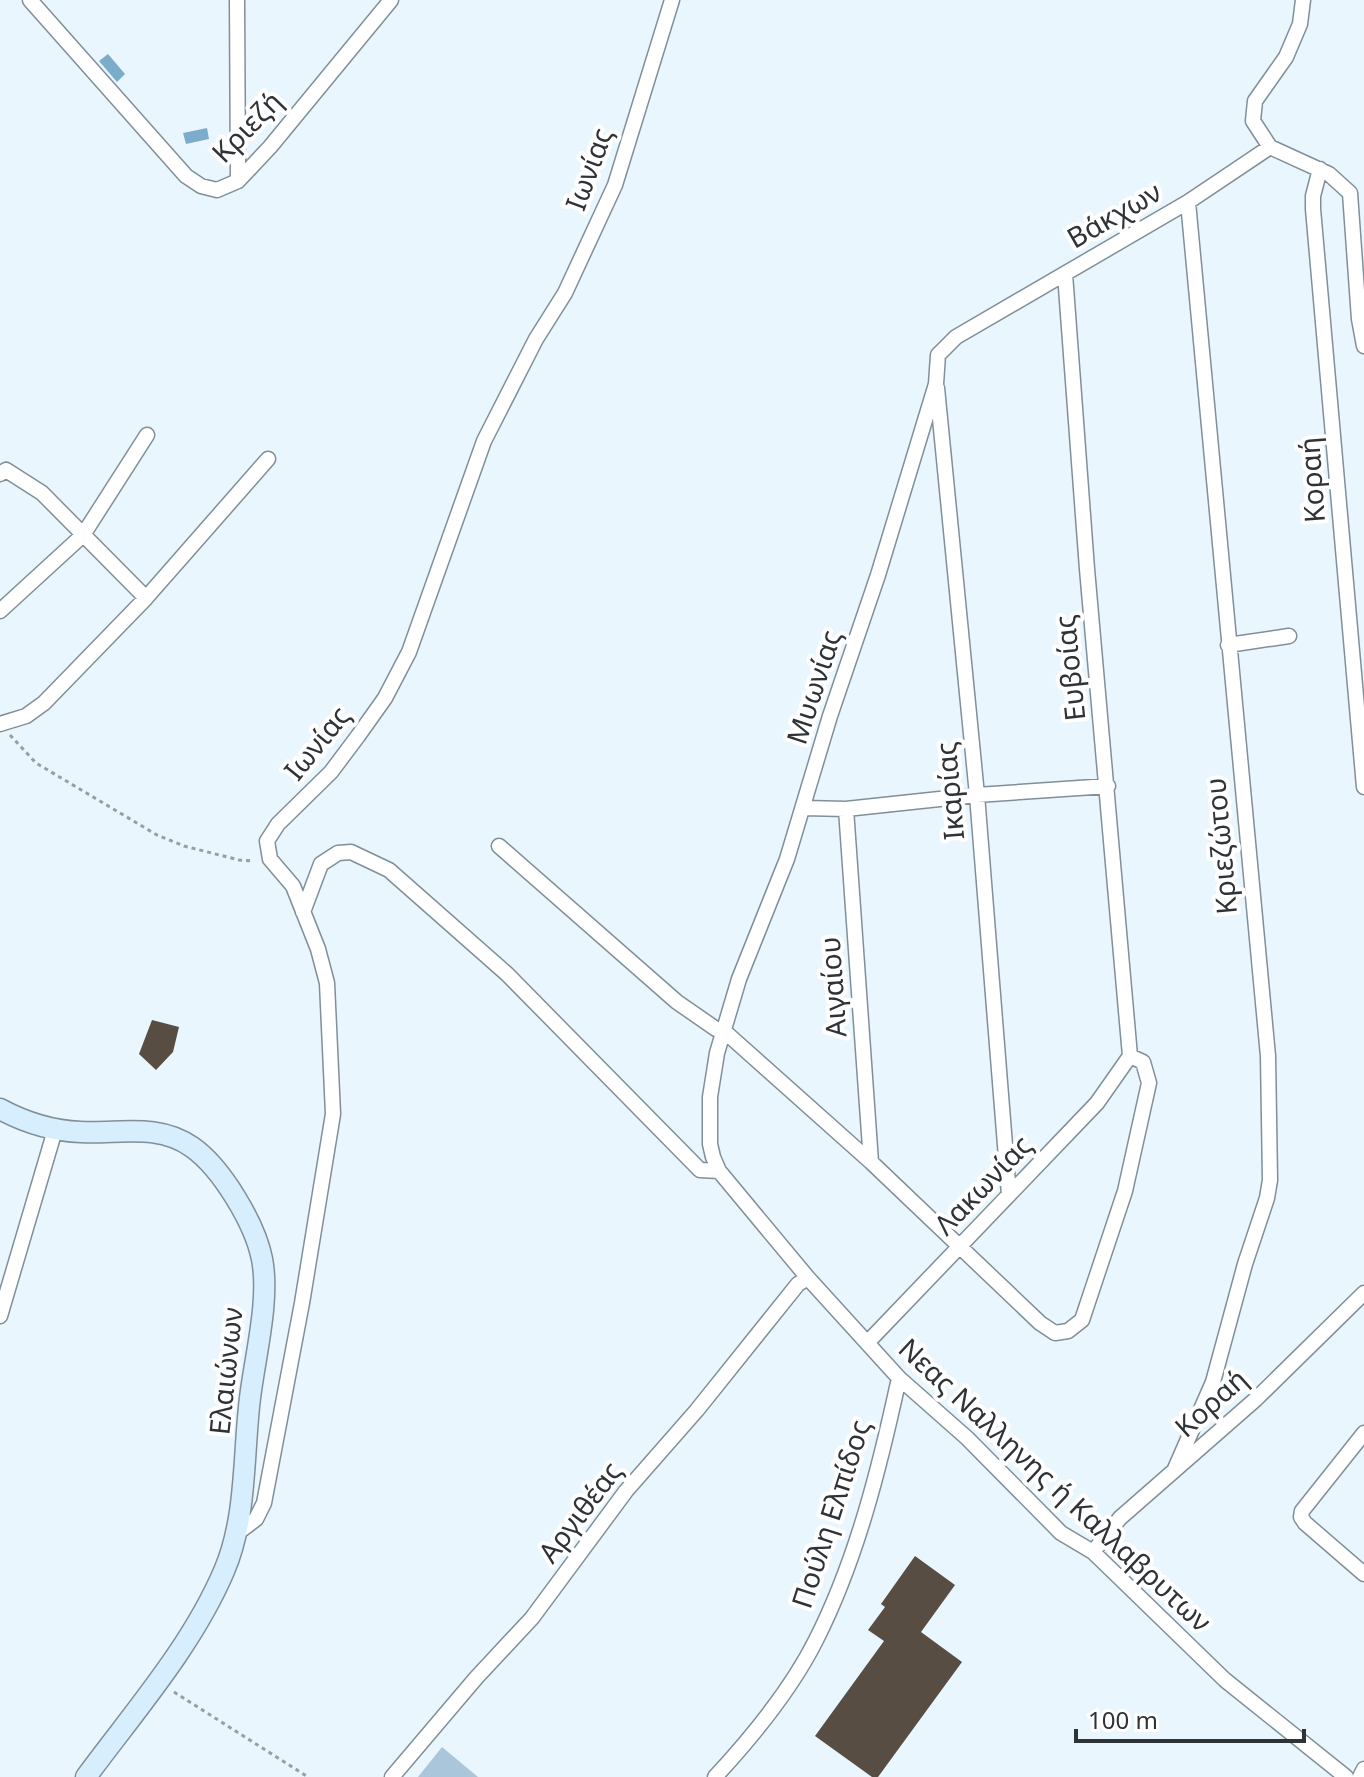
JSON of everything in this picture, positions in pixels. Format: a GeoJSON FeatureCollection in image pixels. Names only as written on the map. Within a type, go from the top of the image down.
{"type":"FeatureCollection","features":[{"type":"Feature","properties":{"kind":"main road","name":"Ελαιώνων"},"geometry":{"type":"LineString","coordinates":[[0,1109],[29,1123],[55,1130],[144,1131],[161,1133],[185,1142],[203,1157],[241,1209],[254,1237],[263,1269],[262,1303],[236,1534],[225,1570],[209,1601],[157,1681],[86,1777]]}},
{"type":"Feature","properties":{"kind":"street","name":"Κριεζή"},"geometry":{"type":"LineString","coordinates":[[30,0],[186,176],[201,186],[217,190],[238,181],[270,147],[391,0]]}},
{"type":"Feature","properties":{"kind":"street"},"geometry":{"type":"LineString","coordinates":[[237,0],[238,181]]}},
{"type":"Feature","properties":{"kind":"street","name":"Ιωνίας"},"geometry":{"type":"LineString","coordinates":[[270,859],[267,841],[278,824],[301,804],[340,760],[385,698],[409,652],[484,441],[536,339],[565,293],[615,185],[672,0]]}},
{"type":"Feature","properties":{"kind":"street"},"geometry":{"type":"LineString","coordinates":[[1303,0],[1300,24],[1286,57],[1255,101],[1253,121],[1270,147],[1320,169],[1345,185],[1352,202],[1359,319],[1364,346]]}},
{"type":"Feature","properties":{"kind":"street","name":"Βάκχων"},"geometry":{"type":"LineString","coordinates":[[938,355],[956,337],[1188,202],[1270,147]]}},
{"type":"Feature","properties":{"kind":"street","name":"Κοραή"},"geometry":{"type":"LineString","coordinates":[[1320,169],[1313,209],[1364,787]]}},
{"type":"Feature","properties":{"kind":"street","name":"Κριεζώτου"},"geometry":{"type":"LineString","coordinates":[[1174,1471],[1217,1368],[1270,1180],[1268,1056],[1188,202]]}},
{"type":"Feature","properties":{"kind":"street","name":"Ευβοίας"},"geometry":{"type":"LineString","coordinates":[[1065,274],[1087,569],[1130,1056]]}},
{"type":"Feature","properties":{"kind":"street","name":"Μυωνίας"},"geometry":{"type":"LineString","coordinates":[[724,1031],[739,979],[804,808],[936,384],[938,355]]}},
{"type":"Feature","properties":{"kind":"street","name":"Ικαρίας"},"geometry":{"type":"LineString","coordinates":[[936,384],[977,795],[1009,1195]]}},
{"type":"Feature","properties":{"kind":"street"},"geometry":{"type":"LineString","coordinates":[[0,611],[83,535],[147,435]]}},
{"type":"Feature","properties":{"kind":"street"},"geometry":{"type":"LineString","coordinates":[[3,724],[19,720],[37,709],[146,598],[268,459]]}},
{"type":"Feature","properties":{"kind":"street"},"geometry":{"type":"LineString","coordinates":[[3,472],[42,493],[146,598]]}},
{"type":"Feature","properties":{"kind":"street"},"geometry":{"type":"LineString","coordinates":[[1228,645],[1289,636]]}},
{"type":"Feature","properties":{"kind":"street"},"geometry":{"type":"LineString","coordinates":[[804,808],[846,809],[977,795],[1108,786]]}},
{"type":"Feature","properties":{"kind":"street","name":"Αιγαίου"},"geometry":{"type":"LineString","coordinates":[[846,809],[871,1162]]}},
{"type":"Feature","properties":{"kind":"street"},"geometry":{"type":"LineString","coordinates":[[499,846],[677,1002],[716,1029],[724,1031],[871,1162],[1040,1323],[1055,1333],[1068,1331],[1082,1320],[1125,1191],[1149,1083],[1143,1062],[1130,1056]]}},
{"type":"Feature","properties":{"kind":"street"},"geometry":{"type":"LineString","coordinates":[[303,912],[321,864],[338,853],[351,852],[389,870],[507,974],[700,1170],[719,1171]]}},
{"type":"Feature","properties":{"kind":"street"},"geometry":{"type":"LineString","coordinates":[[236,1534],[252,1523],[264,1503],[302,1303],[333,1114],[327,983],[318,949],[293,886],[270,859]]}},
{"type":"Feature","properties":{"kind":"street","name":"Νεας Nαλληνης ή Καλλαβρυτων"},"geometry":{"type":"LineString","coordinates":[[724,1031],[712,1075],[710,1097],[710,1144],[719,1171],[808,1278],[899,1378],[1006,1475],[1061,1533],[1093,1552],[1225,1680],[1346,1777]]}},
{"type":"Feature","properties":{"kind":"street","name":"Λακωνίας"},"geometry":{"type":"LineString","coordinates":[[867,1343],[1097,1103],[1130,1056]]}},
{"type":"Feature","properties":{"kind":"street"},"geometry":{"type":"LineString","coordinates":[[0,1316],[55,1130]]}},
{"type":"Feature","properties":{"kind":"street","name":"Αργιθέας"},"geometry":{"type":"LineString","coordinates":[[394,1776],[476,1678],[532,1618],[626,1491],[697,1410],[798,1284],[808,1278]]}},
{"type":"Feature","properties":{"kind":"street","name":"Κοραή"},"geometry":{"type":"LineString","coordinates":[[1093,1552],[1120,1518],[1256,1399],[1364,1293]]}},
{"type":"Feature","properties":{"kind":"street","name":"Πούλη Ελπίδος"},"geometry":{"type":"LineString","coordinates":[[715,1777],[776,1703],[817,1639],[846,1567],[866,1505],[899,1378]]}},
{"type":"Feature","properties":{"kind":"street"},"geometry":{"type":"LineString","coordinates":[[1364,1433],[1302,1511],[1301,1517],[1364,1574]]}},
{"type":"Feature","properties":{"kind":"street"},"geometry":{"type":"LineString","coordinates":[[1360,1777],[1364,1769]]}},
{"type":"Feature","properties":{"kind":"path"},"geometry":{"type":"LineString","coordinates":[[3,724],[12,740],[36,763],[157,835],[184,846],[239,860],[270,859]]}},
{"type":"Feature","properties":{"kind":"path"},"geometry":{"type":"LineString","coordinates":[[157,1681],[308,1777]]}},
{"type":"Feature","properties":{"kind":"shaded area"},"geometry":{"type":"Polygon","coordinates":[[[108,54],[125,74],[117,82],[99,61],[108,54]]]}},
{"type":"Feature","properties":{"kind":"shaded area"},"geometry":{"type":"Polygon","coordinates":[[[207,128],[209,139],[186,144],[183,133],[207,128]]]}},
{"type":"Feature","properties":{"kind":"shaded area"},"geometry":{"type":"Polygon","coordinates":[[[442,1747],[478,1777],[418,1777],[442,1747]]]}},
{"type":"Feature","properties":{"kind":"building"},"geometry":{"type":"Polygon","coordinates":[[[152,1020],[179,1027],[173,1052],[156,1070],[139,1054],[152,1020]]]}},
{"type":"Feature","properties":{"kind":"building"},"geometry":{"type":"Polygon","coordinates":[[[915,1556],[955,1585],[921,1632],[962,1662],[878,1777],[872,1777],[815,1736],[884,1641],[868,1630],[885,1607],[881,1604],[915,1556]]]}}]}
